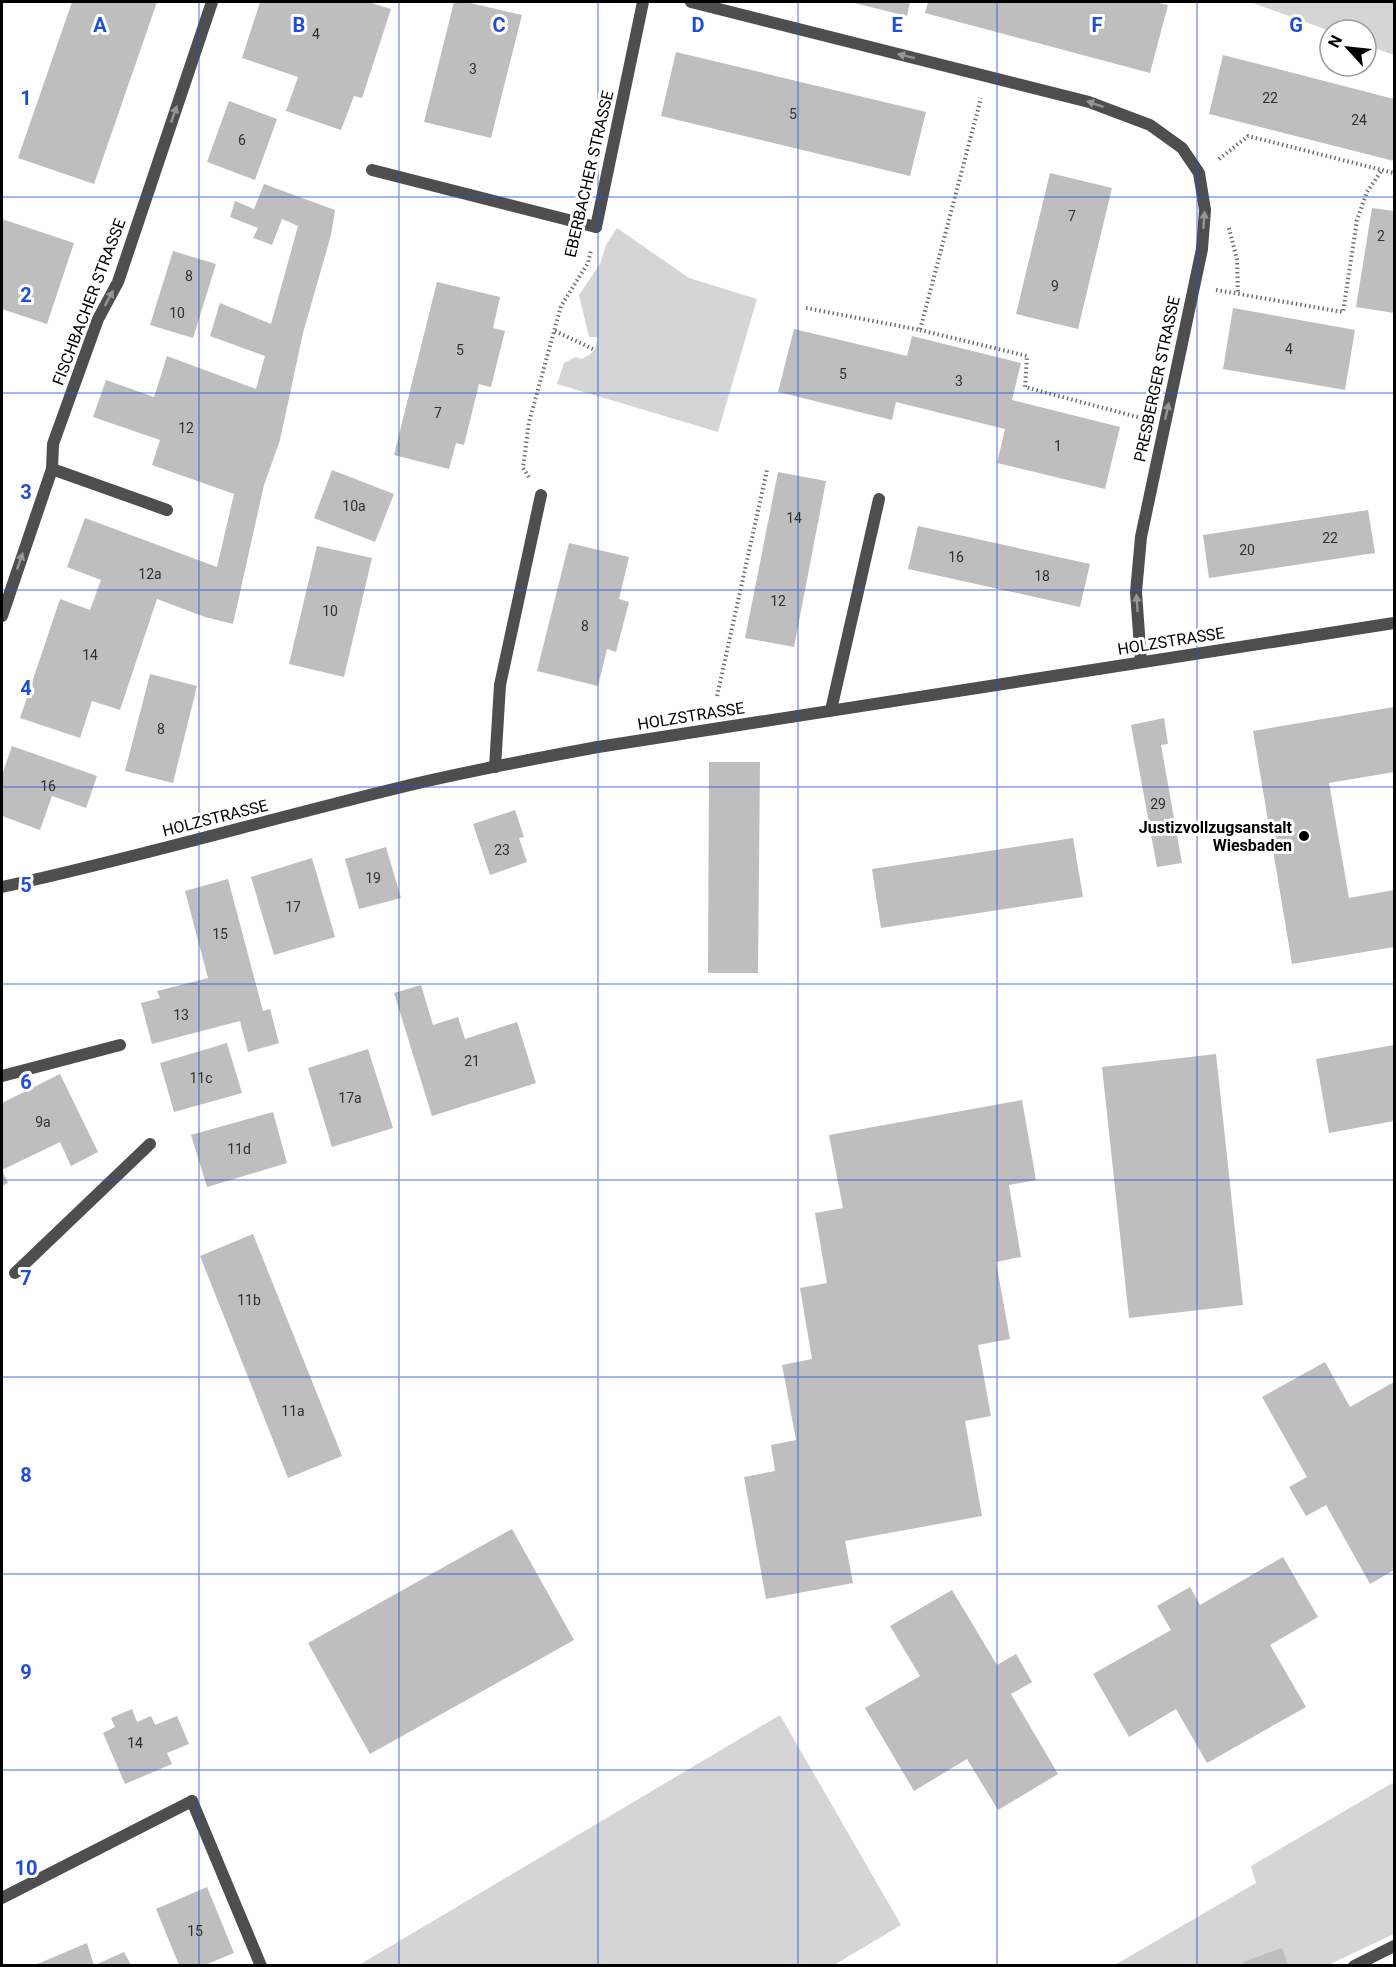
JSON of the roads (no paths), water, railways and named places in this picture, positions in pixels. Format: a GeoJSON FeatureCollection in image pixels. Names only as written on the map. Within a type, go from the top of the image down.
{"type":"FeatureCollection","features":[{"type":"Feature","properties":{"kind":"street","name":"FISCHBACHER STRASSE"},"geometry":{"type":"LineString","coordinates":[[2,616],[52,469],[53,444],[98,319],[118,282],[212,2]]}},
{"type":"Feature","properties":{"kind":"street","name":"EBERBACHER STRASSE"},"geometry":{"type":"LineString","coordinates":[[372,170],[596,227],[643,2]]}},
{"type":"Feature","properties":{"kind":"street","name":"PRESBERGER STRASSE"},"geometry":{"type":"LineString","coordinates":[[690,2],[1089,102],[1150,124],[1182,148],[1199,173],[1204,215],[1202,249],[1141,537],[1136,592],[1141,662]]}},
{"type":"Feature","properties":{"kind":"street"},"geometry":{"type":"LineString","coordinates":[[52,469],[167,510]]}},
{"type":"Feature","properties":{"kind":"street"},"geometry":{"type":"LineString","coordinates":[[495,766],[500,685],[541,495]]}},
{"type":"Feature","properties":{"kind":"street"},"geometry":{"type":"LineString","coordinates":[[831,710],[879,499]]}},
{"type":"Feature","properties":{"kind":"street","name":"HOLZSTRASSE"},"geometry":{"type":"LineString","coordinates":[[2,887],[69,873],[403,787],[495,766],[598,747],[1395,622]]}},
{"type":"Feature","properties":{"kind":"street"},"geometry":{"type":"LineString","coordinates":[[2,1076],[120,1045]]}},
{"type":"Feature","properties":{"kind":"street"},"geometry":{"type":"LineString","coordinates":[[15,1273],[150,1144]]}},
{"type":"Feature","properties":{"kind":"street"},"geometry":{"type":"LineString","coordinates":[[2,1898],[192,1801],[261,1965]]}},
{"type":"Feature","properties":{"kind":"street"},"geometry":{"type":"LineString","coordinates":[[1354,1965],[1395,1946]]}},
{"type":"Feature","properties":{"kind":"place","name":"Justizvollzugsanstalt Wiesbaden"},"geometry":{"type":"Point","coordinates":[1304,836]}}]}
